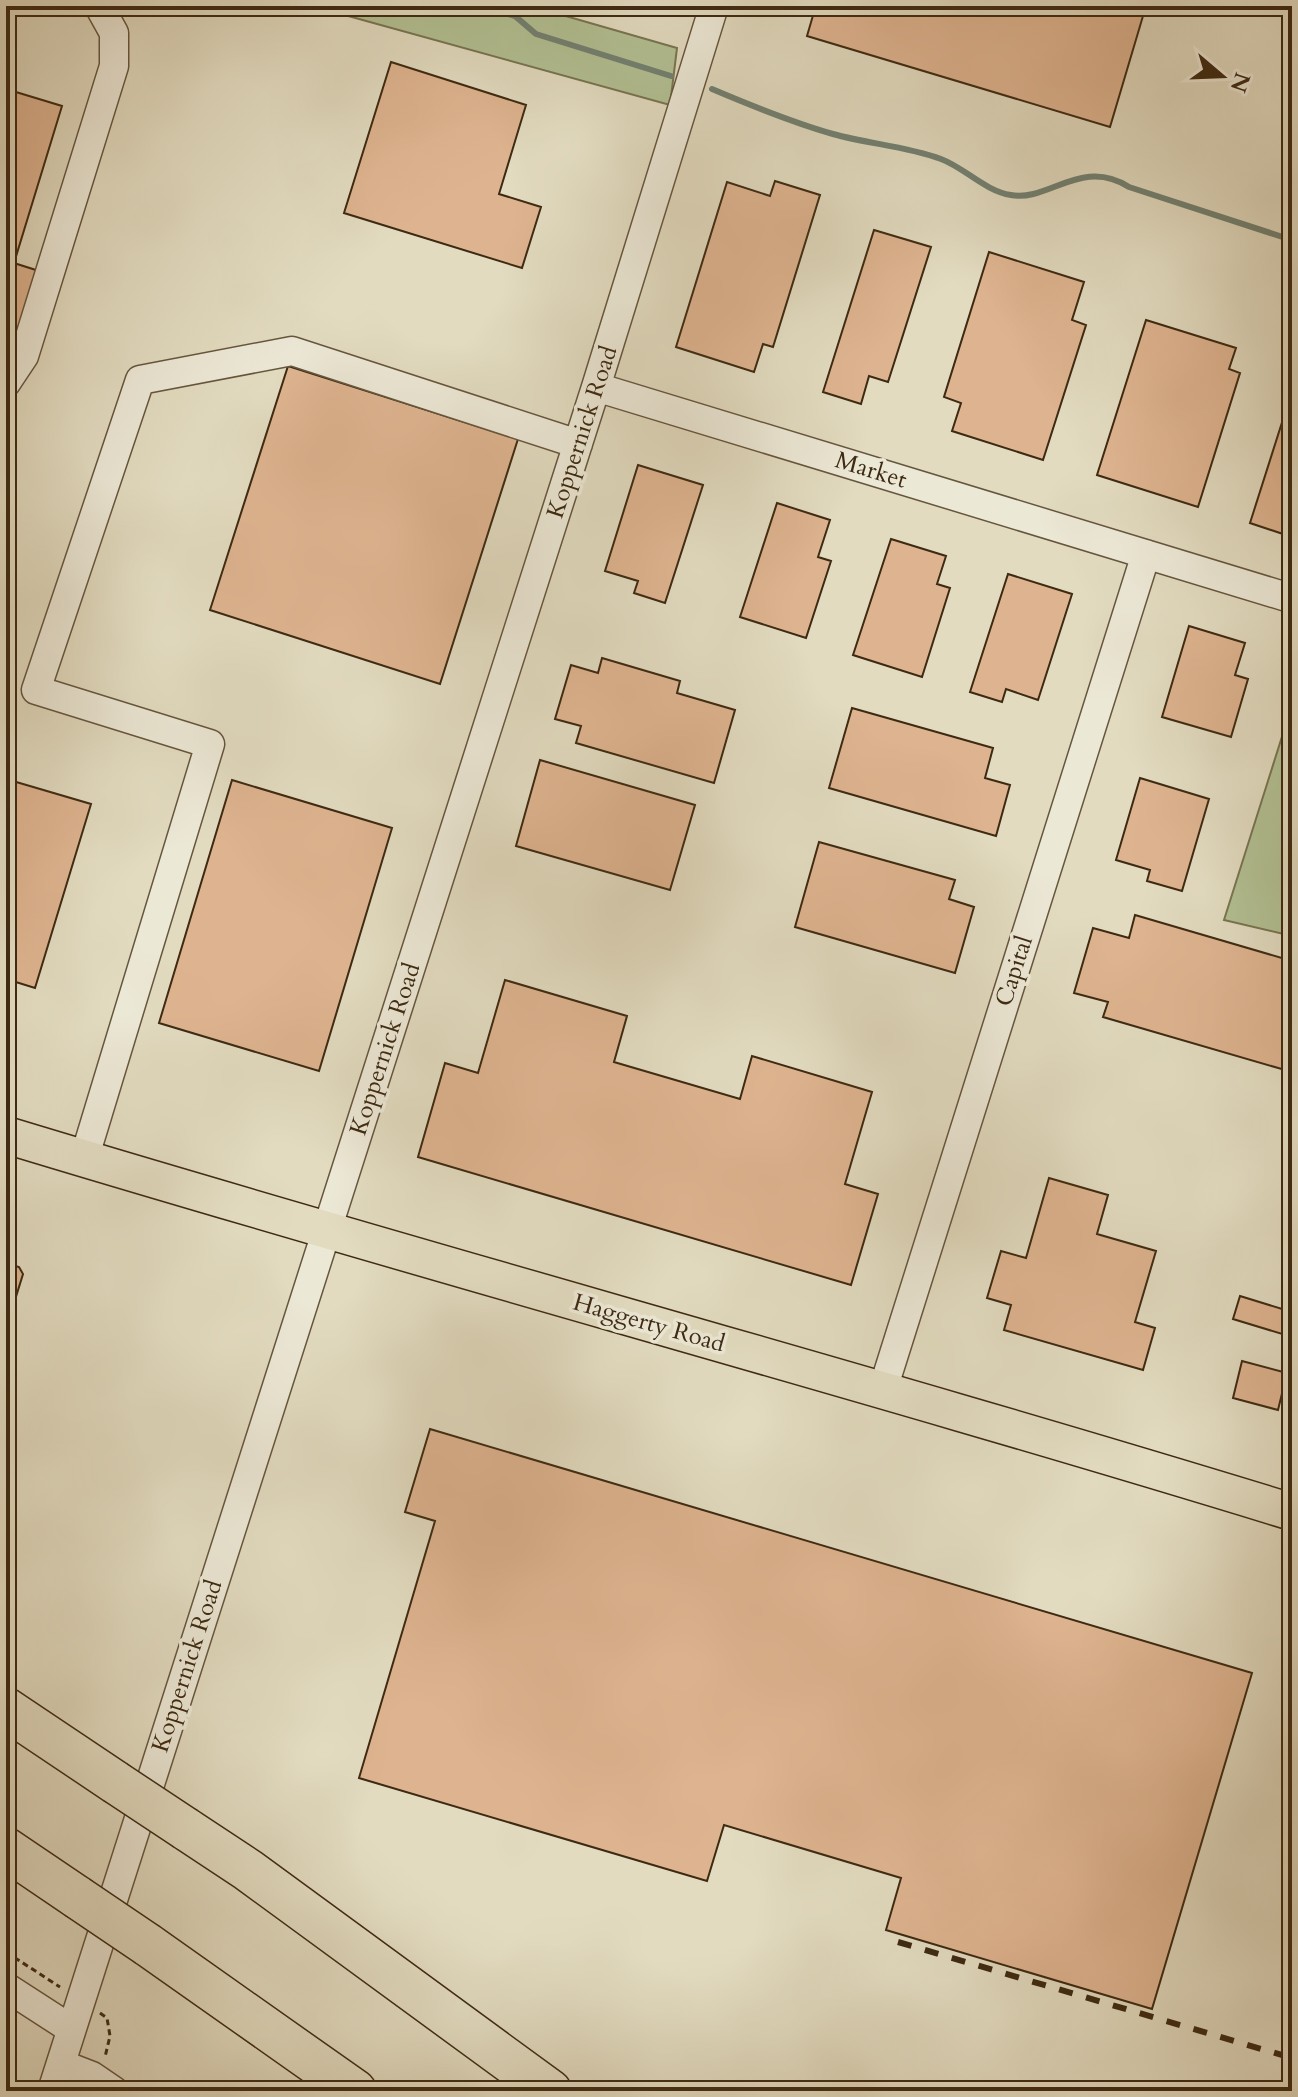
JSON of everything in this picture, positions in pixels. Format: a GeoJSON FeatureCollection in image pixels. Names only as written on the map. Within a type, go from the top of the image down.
{"type":"FeatureCollection","features":[{"type":"Feature","properties":{"kind":"highway"},"geometry":{"type":"LineString","coordinates":[[6,1709],[248,1870],[550,2091]]}},
{"type":"Feature","properties":{"kind":"highway"},"geometry":{"type":"LineString","coordinates":[[6,1849],[355,2091]]}},
{"type":"Feature","properties":{"kind":"main road","name":"Haggerty Road"},"geometry":{"type":"LineString","coordinates":[[6,1135],[326,1232],[883,1389],[1292,1512]]}},
{"type":"Feature","properties":{"kind":"street"},"geometry":{"type":"LineString","coordinates":[[6,383],[24,356],[114,66],[114,33],[99,6]]}},
{"type":"Feature","properties":{"kind":"street","name":"Koppernick Road"},"geometry":{"type":"LineString","coordinates":[[52,2091],[578,444],[714,6]]}},
{"type":"Feature","properties":{"kind":"street"},"geometry":{"type":"LineString","coordinates":[[84,1159],[210,744],[36,690],[140,380],[292,351],[578,444]]}},
{"type":"Feature","properties":{"kind":"street","name":"Market"},"geometry":{"type":"LineString","coordinates":[[596,387],[1290,598]]}},
{"type":"Feature","properties":{"kind":"street","name":"Capital"},"geometry":{"type":"LineString","coordinates":[[883,1389],[1146,554]]}},
{"type":"Feature","properties":{"kind":"street"},"geometry":{"type":"LineString","coordinates":[[6,1987],[71,2029]]}},
{"type":"Feature","properties":{"kind":"street"},"geometry":{"type":"LineString","coordinates":[[61,2064],[92,2076],[114,2091]]}},
{"type":"Feature","properties":{"kind":"green space"},"geometry":{"type":"Polygon","coordinates":[[[312,6],[531,6],[677,48],[670,105],[312,6]]]}},
{"type":"Feature","properties":{"kind":"green space"},"geometry":{"type":"Polygon","coordinates":[[[1292,705],[1292,936],[1224,920],[1292,705]]]}},
{"type":"Feature","properties":{"kind":"building"},"geometry":{"type":"Polygon","coordinates":[[[794,6],[1109,6],[1143,16],[1110,127],[807,36],[814,12],[794,6]]]}},
{"type":"Feature","properties":{"kind":"building"},"geometry":{"type":"Polygon","coordinates":[[[391,62],[526,105],[499,194],[541,207],[522,268],[344,213],[391,62]]]}},
{"type":"Feature","properties":{"kind":"building"},"geometry":{"type":"Polygon","coordinates":[[[6,89],[62,106],[14,263],[39,271],[18,341],[6,337],[6,89]]]}},
{"type":"Feature","properties":{"kind":"building"},"geometry":{"type":"Polygon","coordinates":[[[775,181],[820,195],[773,347],[763,344],[754,372],[676,347],[727,182],[770,196],[775,181]]]}},
{"type":"Feature","properties":{"kind":"building"},"geometry":{"type":"Polygon","coordinates":[[[874,230],[931,247],[888,382],[869,376],[861,404],[823,392],[874,230]]]}},
{"type":"Feature","properties":{"kind":"building"},"geometry":{"type":"Polygon","coordinates":[[[989,252],[1084,282],[1072,320],[1086,325],[1043,460],[952,431],[961,403],[944,397],[989,252]]]}},
{"type":"Feature","properties":{"kind":"building"},"geometry":{"type":"Polygon","coordinates":[[[1146,320],[1236,348],[1229,369],[1240,373],[1198,507],[1097,475],[1146,320]]]}},
{"type":"Feature","properties":{"kind":"building"},"geometry":{"type":"Polygon","coordinates":[[[288,366],[518,439],[440,684],[210,610],[288,366]]]}},
{"type":"Feature","properties":{"kind":"building"},"geometry":{"type":"Polygon","coordinates":[[[1292,391],[1292,537],[1250,523],[1292,391]]]}},
{"type":"Feature","properties":{"kind":"building"},"geometry":{"type":"Polygon","coordinates":[[[638,465],[703,485],[665,603],[634,593],[638,581],[605,571],[638,465]]]}},
{"type":"Feature","properties":{"kind":"building"},"geometry":{"type":"Polygon","coordinates":[[[777,503],[830,520],[818,557],[831,561],[806,638],[740,617],[777,503]]]}},
{"type":"Feature","properties":{"kind":"building"},"geometry":{"type":"Polygon","coordinates":[[[891,539],[946,556],[937,584],[950,588],[922,677],[853,655],[891,539]]]}},
{"type":"Feature","properties":{"kind":"building"},"geometry":{"type":"Polygon","coordinates":[[[1008,574],[1072,594],[1038,700],[1006,689],[1002,702],[970,692],[1008,574]]]}},
{"type":"Feature","properties":{"kind":"building"},"geometry":{"type":"Polygon","coordinates":[[[1189,626],[1245,643],[1235,675],[1248,679],[1231,737],[1162,717],[1189,626]]]}},
{"type":"Feature","properties":{"kind":"building"},"geometry":{"type":"Polygon","coordinates":[[[602,658],[680,681],[677,693],[735,710],[714,783],[576,743],[581,726],[555,719],[571,665],[598,673],[602,658]]]}},
{"type":"Feature","properties":{"kind":"building"},"geometry":{"type":"Polygon","coordinates":[[[852,708],[993,748],[985,778],[1010,785],[996,836],[829,788],[852,708]]]}},
{"type":"Feature","properties":{"kind":"building"},"geometry":{"type":"Polygon","coordinates":[[[540,760],[695,805],[670,890],[516,846],[540,760]]]}},
{"type":"Feature","properties":{"kind":"building"},"geometry":{"type":"Polygon","coordinates":[[[1140,778],[1209,799],[1182,891],[1147,881],[1150,870],[1116,860],[1140,778]]]}},
{"type":"Feature","properties":{"kind":"building"},"geometry":{"type":"Polygon","coordinates":[[[6,779],[91,804],[35,988],[6,979],[6,779]]]}},
{"type":"Feature","properties":{"kind":"building"},"geometry":{"type":"Polygon","coordinates":[[[232,780],[392,828],[319,1071],[159,1023],[232,780]]]}},
{"type":"Feature","properties":{"kind":"building"},"geometry":{"type":"Polygon","coordinates":[[[819,842],[955,880],[949,899],[974,907],[955,973],[795,927],[819,842]]]}},
{"type":"Feature","properties":{"kind":"building"},"geometry":{"type":"Polygon","coordinates":[[[1135,915],[1292,961],[1292,1072],[1103,1017],[1108,1002],[1074,993],[1093,928],[1129,938],[1135,915]]]}},
{"type":"Feature","properties":{"kind":"building"},"geometry":{"type":"Polygon","coordinates":[[[505,980],[627,1016],[614,1062],[740,1099],[752,1056],[872,1092],[845,1184],[878,1194],[851,1285],[418,1157],[445,1063],[478,1073],[505,980]]]}},
{"type":"Feature","properties":{"kind":"building"},"geometry":{"type":"Polygon","coordinates":[[[1049,1178],[1108,1195],[1097,1234],[1156,1251],[1135,1322],[1155,1328],[1143,1370],[1004,1330],[1011,1305],[987,1298],[1001,1251],[1026,1258],[1049,1178]]]}},
{"type":"Feature","properties":{"kind":"building"},"geometry":{"type":"Polygon","coordinates":[[[6,1263],[19,1267],[23,1274],[6,1329],[6,1263]]]}},
{"type":"Feature","properties":{"kind":"building"},"geometry":{"type":"Polygon","coordinates":[[[1240,1296],[1292,1312],[1292,1337],[1233,1319],[1240,1296]]]}},
{"type":"Feature","properties":{"kind":"building"},"geometry":{"type":"Polygon","coordinates":[[[1242,1361],[1287,1373],[1278,1410],[1233,1398],[1242,1361]]]}},
{"type":"Feature","properties":{"kind":"building"},"geometry":{"type":"Polygon","coordinates":[[[430,1429],[1252,1673],[1152,2009],[886,1930],[901,1878],[724,1825],[707,1881],[359,1778],[435,1521],[405,1512],[430,1429]]]}},
{"type":"Feature","properties":{"kind":"waterway"},"geometry":{"type":"LineString","coordinates":[[480,6],[515,16],[536,34],[671,76]]}},
{"type":"Feature","properties":{"kind":"waterway"},"geometry":{"type":"LineString","coordinates":[[712,89],[817,129],[941,159],[1002,193],[1025,195],[1081,178],[1112,179],[1292,240]]}},
{"type":"Feature","properties":{"kind":"railway"},"geometry":{"type":"LineString","coordinates":[[898,1942],[1292,2058]]}}]}
